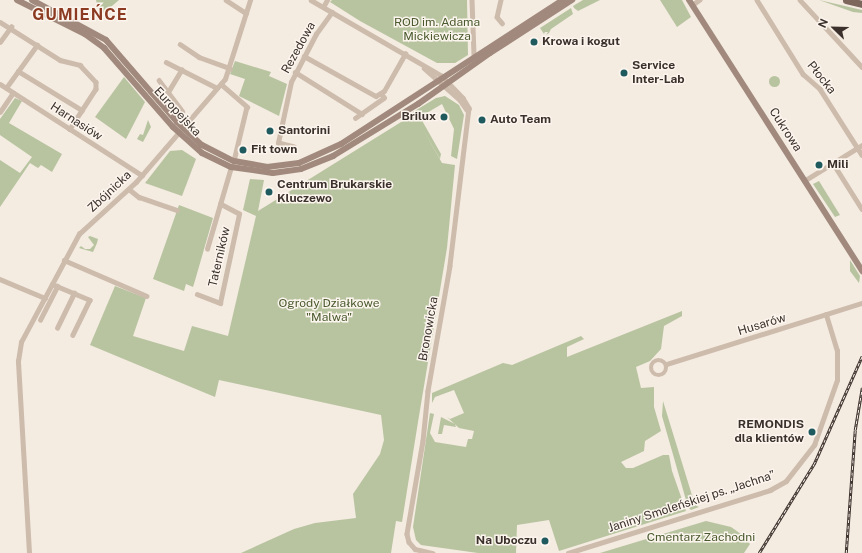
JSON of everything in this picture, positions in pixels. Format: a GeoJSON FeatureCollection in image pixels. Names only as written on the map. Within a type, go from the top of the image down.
{"type":"FeatureCollection","features":[{"type":"Feature","properties":{"kind":"main road","name":"Europejska"},"geometry":{"type":"LineString","coordinates":[[17,0],[85,34],[104,48],[202,153],[232,164],[273,173],[316,164],[370,134],[572,0]]}},
{"type":"Feature","properties":{"kind":"main road","name":"Europejska"},"geometry":{"type":"LineString","coordinates":[[32,0],[106,40],[181,130]]}},
{"type":"Feature","properties":{"kind":"main road","name":"Europejska"},"geometry":{"type":"LineString","coordinates":[[232,164],[272,167],[310,159],[341,144],[441,79],[474,55],[563,0]]}},
{"type":"Feature","properties":{"kind":"main road"},"geometry":{"type":"LineString","coordinates":[[846,0],[862,4]]}},
{"type":"Feature","properties":{"kind":"main road","name":"Cukrowa"},"geometry":{"type":"LineString","coordinates":[[691,2],[862,271]]}},
{"type":"Feature","properties":{"kind":"street"},"geometry":{"type":"LineString","coordinates":[[226,0],[246,13]]}},
{"type":"Feature","properties":{"kind":"street","name":"Zbójnicka"},"geometry":{"type":"LineString","coordinates":[[29,553],[18,361],[21,342],[79,234],[142,176],[219,86],[228,67],[250,0]]}},
{"type":"Feature","properties":{"kind":"street"},"geometry":{"type":"LineString","coordinates":[[311,0],[405,54],[441,79]]}},
{"type":"Feature","properties":{"kind":"street"},"geometry":{"type":"LineString","coordinates":[[323,7],[327,0]]}},
{"type":"Feature","properties":{"kind":"street"},"geometry":{"type":"LineString","coordinates":[[472,0],[474,55]]}},
{"type":"Feature","properties":{"kind":"street"},"geometry":{"type":"LineString","coordinates":[[501,0],[497,17],[502,23]]}},
{"type":"Feature","properties":{"kind":"street"},"geometry":{"type":"LineString","coordinates":[[691,2],[699,0]]}},
{"type":"Feature","properties":{"kind":"street","name":"Płocka"},"geometry":{"type":"LineString","coordinates":[[757,0],[803,74],[820,89],[862,155]]}},
{"type":"Feature","properties":{"kind":"street"},"geometry":{"type":"LineString","coordinates":[[800,0],[862,67]]}},
{"type":"Feature","properties":{"kind":"street","name":"Rezedowa"},"geometry":{"type":"LineString","coordinates":[[294,147],[278,143],[294,72],[332,12]]}},
{"type":"Feature","properties":{"kind":"street"},"geometry":{"type":"LineString","coordinates":[[0,22],[60,60],[80,65],[96,82],[96,89],[70,129]]}},
{"type":"Feature","properties":{"kind":"street"},"geometry":{"type":"LineString","coordinates":[[0,42],[10,27]]}},
{"type":"Feature","properties":{"kind":"street"},"geometry":{"type":"LineString","coordinates":[[180,44],[199,57],[228,67]]}},
{"type":"Feature","properties":{"kind":"street"},"geometry":{"type":"LineString","coordinates":[[6,88],[37,45]]}},
{"type":"Feature","properties":{"kind":"street"},"geometry":{"type":"LineString","coordinates":[[381,94],[405,54]]}},
{"type":"Feature","properties":{"kind":"street"},"geometry":{"type":"LineString","coordinates":[[304,56],[373,95],[381,94]]}},
{"type":"Feature","properties":{"kind":"street"},"geometry":{"type":"LineString","coordinates":[[166,62],[219,86],[247,108],[207,249]]}},
{"type":"Feature","properties":{"kind":"street"},"geometry":{"type":"LineString","coordinates":[[168,92],[181,70]]}},
{"type":"Feature","properties":{"kind":"street"},"geometry":{"type":"LineString","coordinates":[[18,71],[82,110]]}},
{"type":"Feature","properties":{"kind":"street"},"geometry":{"type":"LineString","coordinates":[[294,72],[362,114]]}},
{"type":"Feature","properties":{"kind":"street","name":"Bronowicka"},"geometry":{"type":"LineString","coordinates":[[432,553],[417,550],[408,539],[427,395],[451,261],[469,123],[466,102],[441,79]]}},
{"type":"Feature","properties":{"kind":"street"},"geometry":{"type":"LineString","coordinates":[[159,80],[182,111]]}},
{"type":"Feature","properties":{"kind":"street","name":"Harnasiów"},"geometry":{"type":"LineString","coordinates":[[0,84],[142,176]]}},
{"type":"Feature","properties":{"kind":"street"},"geometry":{"type":"LineString","coordinates":[[0,112],[13,93]]}},
{"type":"Feature","properties":{"kind":"street"},"geometry":{"type":"LineString","coordinates":[[355,118],[384,98],[381,94]]}},
{"type":"Feature","properties":{"kind":"street"},"geometry":{"type":"LineString","coordinates":[[804,181],[862,145]]}},
{"type":"Feature","properties":{"kind":"street"},"geometry":{"type":"LineString","coordinates":[[833,163],[862,209]]}},
{"type":"Feature","properties":{"kind":"street"},"geometry":{"type":"LineString","coordinates":[[129,189],[139,197],[177,210]]}},
{"type":"Feature","properties":{"kind":"street","name":"Taterników"},"geometry":{"type":"LineString","coordinates":[[197,294],[220,303],[239,216],[238,212],[220,204]]}},
{"type":"Feature","properties":{"kind":"street"},"geometry":{"type":"LineString","coordinates":[[64,260],[147,296]]}},
{"type":"Feature","properties":{"kind":"street"},"geometry":{"type":"LineString","coordinates":[[0,279],[45,298]]}},
{"type":"Feature","properties":{"kind":"street"},"geometry":{"type":"LineString","coordinates":[[52,284],[90,300],[73,335]]}},
{"type":"Feature","properties":{"kind":"street"},"geometry":{"type":"LineString","coordinates":[[40,320],[57,286]]}},
{"type":"Feature","properties":{"kind":"street"},"geometry":{"type":"LineString","coordinates":[[57,328],[74,293]]}},
{"type":"Feature","properties":{"kind":"street","name":"Husarów"},"geometry":{"type":"LineString","coordinates":[[667,364],[862,304]]}},
{"type":"Feature","properties":{"kind":"street","name":"Janiny Smoleńskiej ps. „Jachna”"},"geometry":{"type":"LineString","coordinates":[[568,553],[770,490],[786,481],[814,445],[837,383],[838,350],[826,315]]}},
{"type":"Feature","properties":{"kind":"green space"},"geometry":{"type":"Polygon","coordinates":[[[96,0],[119,0],[100,16],[96,0]]]}},
{"type":"Feature","properties":{"kind":"green space","name":"ROD im. Adama Mickiewicza"},"geometry":{"type":"Polygon","coordinates":[[[332,0],[467,0],[468,55],[455,63],[437,63],[360,21],[330,2],[332,0]]]}},
{"type":"Feature","properties":{"kind":"green space"},"geometry":{"type":"Polygon","coordinates":[[[583,0],[600,0],[578,11],[573,6],[583,0]]]}},
{"type":"Feature","properties":{"kind":"green space"},"geometry":{"type":"Polygon","coordinates":[[[660,0],[682,0],[691,17],[677,27],[660,0]]]}},
{"type":"Feature","properties":{"kind":"green space"},"geometry":{"type":"Polygon","coordinates":[[[819,0],[862,10],[862,13],[853,12],[819,0]]]}},
{"type":"Feature","properties":{"kind":"green space"},"geometry":{"type":"Polygon","coordinates":[[[571,8],[573,14],[551,29],[549,33],[546,35],[548,32],[545,32],[544,34],[540,28],[571,8]]]}},
{"type":"Feature","properties":{"kind":"green space"},"geometry":{"type":"Polygon","coordinates":[[[235,61],[271,72],[269,76],[287,84],[279,116],[239,96],[245,79],[230,74],[235,61]]]}},
{"type":"Feature","properties":{"kind":"green space"},"geometry":{"type":"Polygon","coordinates":[[[774,75],[778,77],[780,81],[778,85],[774,87],[770,85],[768,81],[770,77],[774,75]]]}},
{"type":"Feature","properties":{"kind":"green space"},"geometry":{"type":"Polygon","coordinates":[[[124,77],[145,102],[126,139],[95,117],[124,77]]]}},
{"type":"Feature","properties":{"kind":"green space","name":"Ogrody Działkowe \"Malwa\""},"geometry":{"type":"Polygon","coordinates":[[[445,96],[459,105],[464,115],[457,159],[451,156],[454,129],[442,104],[420,117],[441,154],[440,159],[422,128],[442,163],[455,165],[447,248],[402,522],[396,521],[391,553],[241,553],[294,529],[315,523],[356,518],[353,494],[380,454],[384,440],[381,415],[219,380],[215,397],[90,345],[115,286],[146,298],[133,336],[184,351],[192,326],[228,336],[256,216],[243,210],[250,179],[264,180],[258,211],[414,114],[413,112],[436,98],[445,96]]]}},
{"type":"Feature","properties":{"kind":"green space"},"geometry":{"type":"Polygon","coordinates":[[[15,98],[22,101],[9,123],[62,154],[52,172],[41,165],[38,168],[30,163],[0,207],[0,160],[20,173],[32,157],[0,135],[0,119],[15,98]]]}},
{"type":"Feature","properties":{"kind":"green space"},"geometry":{"type":"Polygon","coordinates":[[[148,120],[151,127],[143,142],[137,139],[140,134],[143,135],[148,120]]]}},
{"type":"Feature","properties":{"kind":"green space"},"geometry":{"type":"Polygon","coordinates":[[[182,150],[196,159],[182,196],[145,183],[170,151],[182,150]]]}},
{"type":"Feature","properties":{"kind":"green space"},"geometry":{"type":"Polygon","coordinates":[[[819,181],[840,215],[835,217],[813,184],[819,181]]]}},
{"type":"Feature","properties":{"kind":"green space"},"geometry":{"type":"Polygon","coordinates":[[[179,205],[213,218],[193,287],[186,284],[184,291],[153,279],[179,205]]]}},
{"type":"Feature","properties":{"kind":"green space"},"geometry":{"type":"Polygon","coordinates":[[[90,236],[98,239],[97,243],[86,268],[93,252],[79,248],[81,246],[85,249],[90,249],[94,245],[88,237],[90,236]]]}},
{"type":"Feature","properties":{"kind":"green space"},"geometry":{"type":"Polygon","coordinates":[[[850,260],[860,276],[859,283],[850,271],[850,260]]]}},
{"type":"Feature","properties":{"kind":"green space"},"geometry":{"type":"Polygon","coordinates":[[[682,311],[682,316],[664,326],[661,349],[650,361],[636,367],[641,388],[654,387],[654,407],[661,431],[645,441],[644,451],[621,462],[626,468],[633,468],[663,455],[669,455],[672,471],[686,511],[559,551],[549,520],[517,525],[516,553],[478,553],[421,545],[416,540],[413,527],[430,413],[434,414],[430,433],[435,442],[466,447],[468,439],[472,439],[474,431],[459,428],[447,417],[450,419],[464,413],[454,390],[435,397],[432,403],[432,393],[503,363],[512,365],[581,336],[584,339],[567,347],[567,357],[682,311]]]}},
{"type":"Feature","properties":{"kind":"green space"},"geometry":{"type":"Polygon","coordinates":[[[663,401],[695,505],[699,507],[691,510],[688,507],[662,416],[663,401]]]}},
{"type":"Feature","properties":{"kind":"green space"},"geometry":{"type":"Polygon","coordinates":[[[441,417],[455,424],[456,427],[444,425],[442,434],[438,434],[441,417]]]}},
{"type":"Feature","properties":{"kind":"green space","name":"Cmentarz Zachodni"},"geometry":{"type":"Polygon","coordinates":[[[706,521],[731,527],[741,534],[750,544],[744,553],[600,553],[706,521]]]}},
{"type":"Feature","properties":{"kind":"railway"},"geometry":{"type":"LineString","coordinates":[[759,553],[814,464],[862,356]]}},
{"type":"Feature","properties":{"kind":"railway"},"geometry":{"type":"LineString","coordinates":[[846,553],[855,430],[862,388]]}},
{"type":"Feature","properties":{"kind":"place","name":"Krowa i kogut"},"geometry":{"type":"Point","coordinates":[534,42]}},
{"type":"Feature","properties":{"kind":"place","name":"Service Inter-Lab"},"geometry":{"type":"Point","coordinates":[624,73]}},
{"type":"Feature","properties":{"kind":"place","name":"Brilux"},"geometry":{"type":"Point","coordinates":[444,117]}},
{"type":"Feature","properties":{"kind":"place","name":"Auto Team"},"geometry":{"type":"Point","coordinates":[482,120]}},
{"type":"Feature","properties":{"kind":"place","name":"Santorini"},"geometry":{"type":"Point","coordinates":[270,131]}},
{"type":"Feature","properties":{"kind":"place","name":"Fit town"},"geometry":{"type":"Point","coordinates":[243,150]}},
{"type":"Feature","properties":{"kind":"place","name":"Mili"},"geometry":{"type":"Point","coordinates":[819,165]}},
{"type":"Feature","properties":{"kind":"place","name":"Centrum Brukarskie Kluczewo"},"geometry":{"type":"Point","coordinates":[269,192]}},
{"type":"Feature","properties":{"kind":"place","name":"REMONDIS dla klientów"},"geometry":{"type":"Point","coordinates":[812,432]}},
{"type":"Feature","properties":{"kind":"place","name":"Na Uboczu"},"geometry":{"type":"Point","coordinates":[545,541]}},
{"type":"Feature","properties":{"kind":"district","name":"GUMIEŃCE"},"geometry":{"type":"Point","coordinates":[80,15]}}]}
